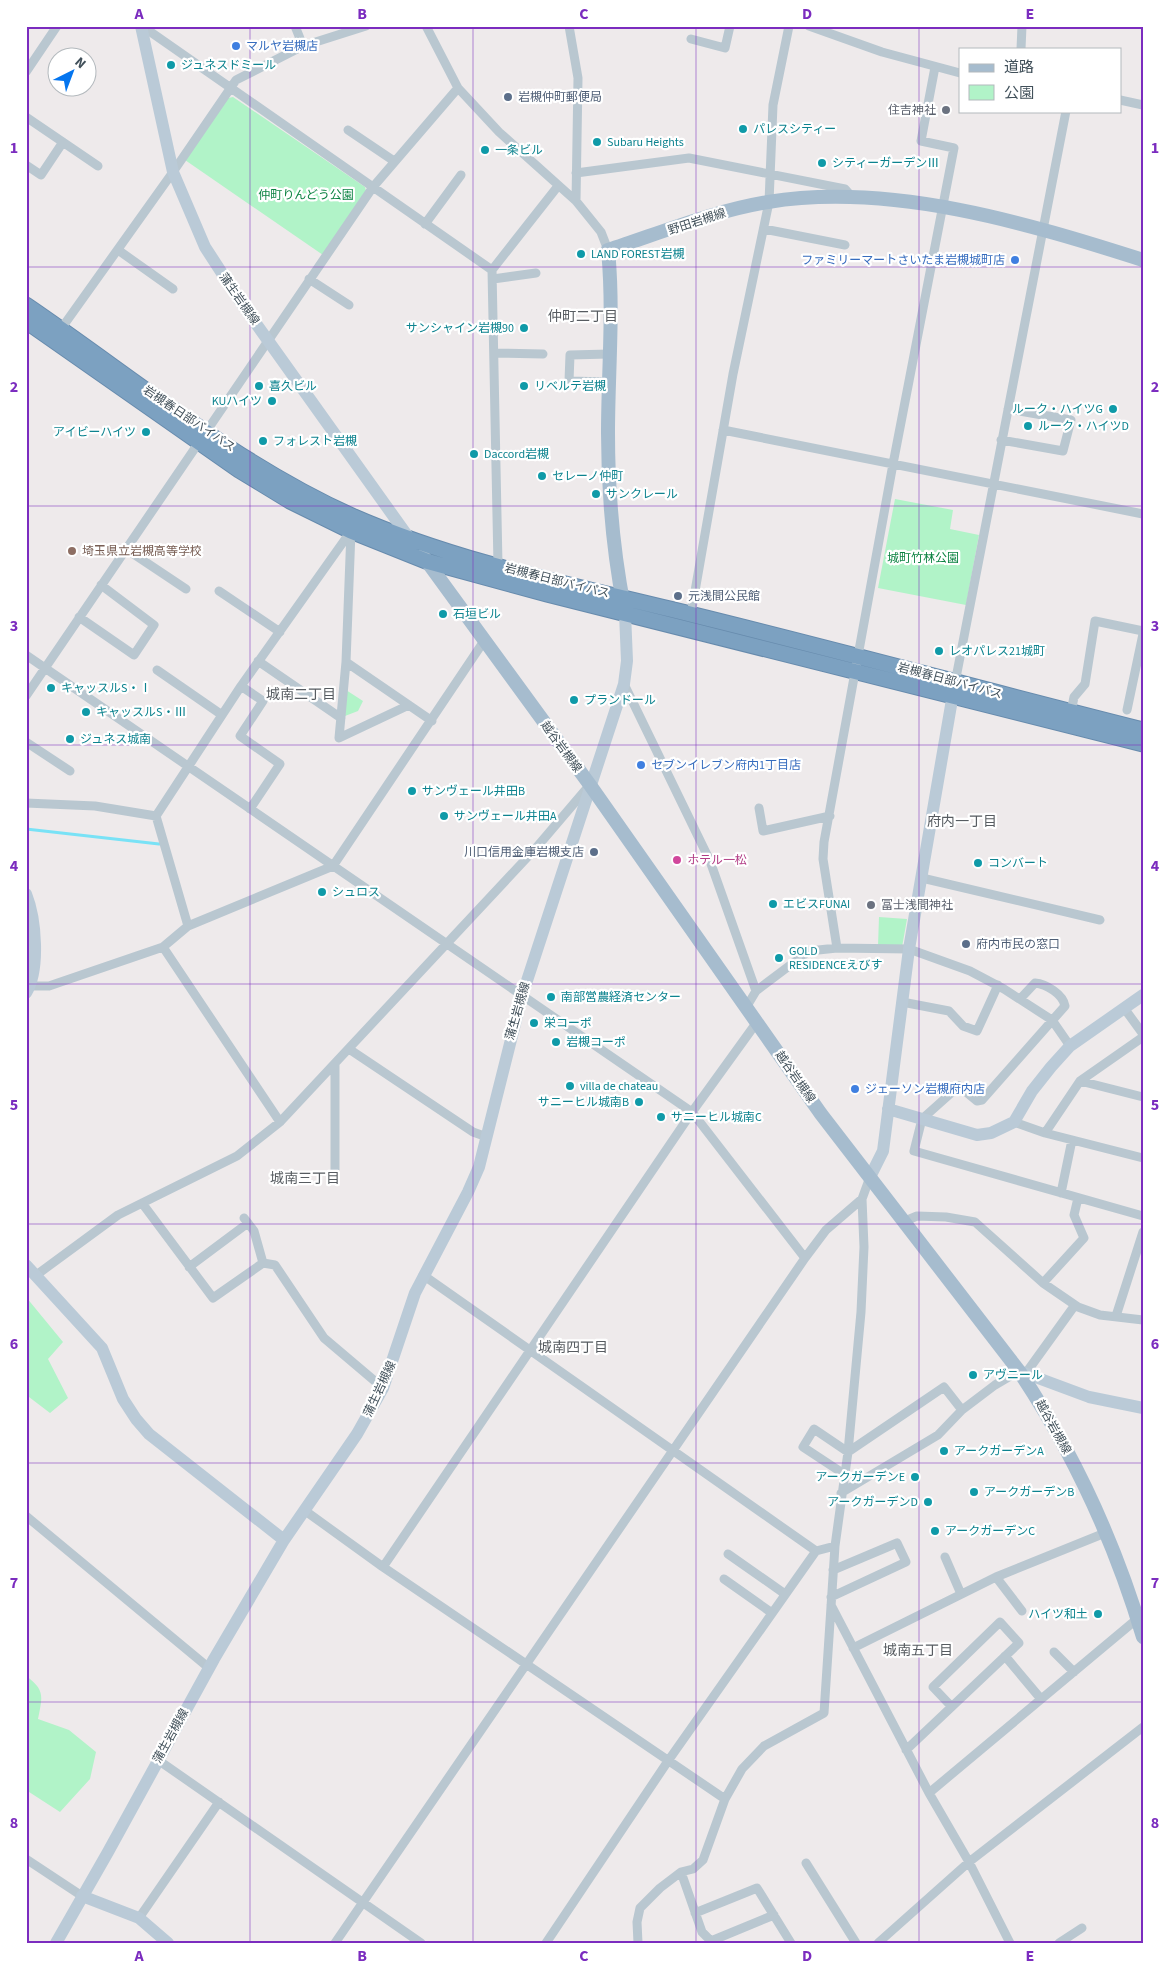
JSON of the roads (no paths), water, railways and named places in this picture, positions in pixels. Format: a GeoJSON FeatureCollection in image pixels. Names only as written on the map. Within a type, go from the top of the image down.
{"type":"FeatureCollection","features":[{"type":"Feature","properties":{"kind":"highway","name":"岩槻春日部バイパス"},"geometry":{"type":"LineString","coordinates":[[26,305],[62,329],[290,501],[351,531],[426,561],[625,613],[857,664],[954,689],[1143,744]]}},
{"type":"Feature","properties":{"kind":"highway","name":"岩槻春日部バイパス"},"geometry":{"type":"LineString","coordinates":[[26,322],[204,438],[352,515],[409,538],[498,565],[691,614],[857,664]]}},
{"type":"Feature","properties":{"kind":"highway","name":"岩槻春日部バイパス"},"geometry":{"type":"LineString","coordinates":[[954,689],[1071,712],[1143,730]]}},
{"type":"Feature","properties":{"kind":"main road","name":"蒲生岩槻線"},"geometry":{"type":"LineString","coordinates":[[141,26],[173,172],[205,247],[242,304],[409,538]]}},
{"type":"Feature","properties":{"kind":"main road","name":"野田岩槻線"},"geometry":{"type":"LineString","coordinates":[[608,250],[740,208],[769,202],[854,198],[893,200],[1042,228],[1143,260]]}},
{"type":"Feature","properties":{"kind":"main road"},"geometry":{"type":"LineString","coordinates":[[608,250],[611,279],[608,435],[611,514],[625,613]]}},
{"type":"Feature","properties":{"kind":"main road","name":"越谷岩槻線"},"geometry":{"type":"LineString","coordinates":[[409,538],[590,785],[821,1114],[1023,1372],[1083,1483],[1106,1533],[1143,1637]]}},
{"type":"Feature","properties":{"kind":"main road","name":"蒲生岩槻線"},"geometry":{"type":"LineString","coordinates":[[56,1943],[209,1668],[284,1540],[357,1434],[383,1388],[423,1275],[468,1192],[487,1137],[522,996],[624,684],[628,662],[625,613]]}},
{"type":"Feature","properties":{"kind":"main road"},"geometry":{"type":"LineString","coordinates":[[870,1177],[883,1151],[909,949],[954,689]]}},
{"type":"Feature","properties":{"kind":"main road"},"geometry":{"type":"LineString","coordinates":[[26,894],[30,903],[34,939],[28,989]]}},
{"type":"Feature","properties":{"kind":"main road"},"geometry":{"type":"LineString","coordinates":[[888,1109],[977,1134],[991,1133],[1014,1122],[1046,1073],[1070,1046],[1143,994]]}},
{"type":"Feature","properties":{"kind":"main road"},"geometry":{"type":"LineString","coordinates":[[30,1272],[102,1348],[123,1399],[149,1434],[284,1540]]}},
{"type":"Feature","properties":{"kind":"main road"},"geometry":{"type":"LineString","coordinates":[[1023,1372],[1089,1398],[1143,1408]]}},
{"type":"Feature","properties":{"kind":"main road"},"geometry":{"type":"LineString","coordinates":[[82,1896],[139,1918],[168,1943]]}},
{"type":"Feature","properties":{"kind":"street"},"geometry":{"type":"LineString","coordinates":[[26,72],[57,26]]}},
{"type":"Feature","properties":{"kind":"street"},"geometry":{"type":"LineString","coordinates":[[141,26],[373,186],[493,275],[536,273]]}},
{"type":"Feature","properties":{"kind":"street"},"geometry":{"type":"LineString","coordinates":[[288,26],[297,30],[303,46]]}},
{"type":"Feature","properties":{"kind":"street"},"geometry":{"type":"LineString","coordinates":[[62,329],[236,80],[303,46],[366,26]]}},
{"type":"Feature","properties":{"kind":"street"},"geometry":{"type":"LineString","coordinates":[[426,26],[458,88],[499,132],[576,201],[602,232],[608,250]]}},
{"type":"Feature","properties":{"kind":"street"},"geometry":{"type":"LineString","coordinates":[[568,26],[578,78],[576,201]]}},
{"type":"Feature","properties":{"kind":"street"},"geometry":{"type":"LineString","coordinates":[[691,39],[725,48],[730,26]]}},
{"type":"Feature","properties":{"kind":"street"},"geometry":{"type":"LineString","coordinates":[[691,614],[723,430],[769,202],[773,105],[789,26]]}},
{"type":"Feature","properties":{"kind":"street"},"geometry":{"type":"LineString","coordinates":[[809,26],[882,52],[959,73]]}},
{"type":"Feature","properties":{"kind":"street"},"geometry":{"type":"LineString","coordinates":[[1021,48],[1022,26]]}},
{"type":"Feature","properties":{"kind":"street"},"geometry":{"type":"LineString","coordinates":[[837,948],[823,859],[893,464],[954,148],[921,141],[934,67]]}},
{"type":"Feature","properties":{"kind":"street"},"geometry":{"type":"LineString","coordinates":[[26,696],[44,667],[204,438],[373,186],[458,88]]}},
{"type":"Feature","properties":{"kind":"street"},"geometry":{"type":"LineString","coordinates":[[1122,100],[1143,104]]}},
{"type":"Feature","properties":{"kind":"street"},"geometry":{"type":"LineString","coordinates":[[954,689],[1066,112]]}},
{"type":"Feature","properties":{"kind":"street"},"geometry":{"type":"LineString","coordinates":[[26,117],[98,166]]}},
{"type":"Feature","properties":{"kind":"street"},"geometry":{"type":"LineString","coordinates":[[348,130],[394,161]]}},
{"type":"Feature","properties":{"kind":"street"},"geometry":{"type":"LineString","coordinates":[[26,165],[40,174],[63,142]]}},
{"type":"Feature","properties":{"kind":"street"},"geometry":{"type":"LineString","coordinates":[[576,174],[689,158],[845,189],[854,198]]}},
{"type":"Feature","properties":{"kind":"street"},"geometry":{"type":"LineString","coordinates":[[425,224],[461,176]]}},
{"type":"Feature","properties":{"kind":"street"},"geometry":{"type":"LineString","coordinates":[[498,565],[493,275],[558,186]]}},
{"type":"Feature","properties":{"kind":"street"},"geometry":{"type":"LineString","coordinates":[[764,229],[845,245]]}},
{"type":"Feature","properties":{"kind":"street"},"geometry":{"type":"LineString","coordinates":[[118,250],[173,289]]}},
{"type":"Feature","properties":{"kind":"street"},"geometry":{"type":"LineString","coordinates":[[309,279],[349,306]]}},
{"type":"Feature","properties":{"kind":"street"},"geometry":{"type":"LineString","coordinates":[[494,353],[543,354]]}},
{"type":"Feature","properties":{"kind":"street"},"geometry":{"type":"LineString","coordinates":[[609,382],[569,380],[570,355],[610,354]]}},
{"type":"Feature","properties":{"kind":"street"},"geometry":{"type":"LineString","coordinates":[[1001,440],[1063,451],[1071,420],[1008,409]]}},
{"type":"Feature","properties":{"kind":"street"},"geometry":{"type":"LineString","coordinates":[[723,430],[1143,514]]}},
{"type":"Feature","properties":{"kind":"street"},"geometry":{"type":"LineString","coordinates":[[188,926],[156,816],[240,686],[351,531]]}},
{"type":"Feature","properties":{"kind":"street"},"geometry":{"type":"LineString","coordinates":[[351,531],[346,662],[339,738],[409,705]]}},
{"type":"Feature","properties":{"kind":"street"},"geometry":{"type":"LineString","coordinates":[[126,549],[186,589]]}},
{"type":"Feature","properties":{"kind":"street"},"geometry":{"type":"LineString","coordinates":[[79,617],[134,655],[154,625],[101,586]]}},
{"type":"Feature","properties":{"kind":"street"},"geometry":{"type":"LineString","coordinates":[[219,591],[280,632]]}},
{"type":"Feature","properties":{"kind":"street"},"geometry":{"type":"LineString","coordinates":[[1071,712],[1074,696],[1085,684],[1096,621],[1143,633],[1127,710]]}},
{"type":"Feature","properties":{"kind":"street"},"geometry":{"type":"LineString","coordinates":[[28,989],[49,986],[163,947],[188,926],[333,866],[484,641]]}},
{"type":"Feature","properties":{"kind":"street"},"geometry":{"type":"LineString","coordinates":[[26,655],[692,1112],[805,1258]]}},
{"type":"Feature","properties":{"kind":"street"},"geometry":{"type":"LineString","coordinates":[[258,661],[341,718]]}},
{"type":"Feature","properties":{"kind":"street"},"geometry":{"type":"LineString","coordinates":[[346,662],[432,720]]}},
{"type":"Feature","properties":{"kind":"street"},"geometry":{"type":"LineString","coordinates":[[157,670],[222,714]]}},
{"type":"Feature","properties":{"kind":"street"},"geometry":{"type":"LineString","coordinates":[[624,684],[710,861],[756,991]]}},
{"type":"Feature","properties":{"kind":"street"},"geometry":{"type":"LineString","coordinates":[[240,686],[263,701],[240,736],[280,764],[250,809]]}},
{"type":"Feature","properties":{"kind":"street"},"geometry":{"type":"LineString","coordinates":[[26,742],[70,771]]}},
{"type":"Feature","properties":{"kind":"street"},"geometry":{"type":"LineString","coordinates":[[30,1272],[118,1215],[237,1156],[280,1122],[536,848],[590,785]]}},
{"type":"Feature","properties":{"kind":"street"},"geometry":{"type":"LineString","coordinates":[[26,803],[95,806],[156,816]]}},
{"type":"Feature","properties":{"kind":"street"},"geometry":{"type":"LineString","coordinates":[[759,808],[764,831],[830,816]]}},
{"type":"Feature","properties":{"kind":"street"},"geometry":{"type":"LineString","coordinates":[[922,878],[1100,920]]}},
{"type":"Feature","properties":{"kind":"street"},"geometry":{"type":"LineString","coordinates":[[163,947],[280,1122]]}},
{"type":"Feature","properties":{"kind":"street"},"geometry":{"type":"LineString","coordinates":[[747,1006],[756,991],[809,951],[837,948],[909,949],[970,971],[998,985],[1052,1020],[1070,1046]]}},
{"type":"Feature","properties":{"kind":"street"},"geometry":{"type":"LineString","coordinates":[[1020,999],[1035,984],[1045,984],[1064,1001],[1065,1006],[982,1100],[977,1101],[959,1086],[922,1119],[914,1151],[1143,1216]]}},
{"type":"Feature","properties":{"kind":"street"},"geometry":{"type":"LineString","coordinates":[[902,1002],[949,1012],[963,1026],[977,1032],[998,985]]}},
{"type":"Feature","properties":{"kind":"street"},"geometry":{"type":"LineString","coordinates":[[1045,1133],[1080,1081],[1143,1035],[1124,1008]]}},
{"type":"Feature","properties":{"kind":"street"},"geometry":{"type":"LineString","coordinates":[[383,1567],[692,1112],[757,1022]]}},
{"type":"Feature","properties":{"kind":"street"},"geometry":{"type":"LineString","coordinates":[[349,1049],[473,1132],[487,1137]]}},
{"type":"Feature","properties":{"kind":"street"},"geometry":{"type":"LineString","coordinates":[[335,1064],[335,1170]]}},
{"type":"Feature","properties":{"kind":"street"},"geometry":{"type":"LineString","coordinates":[[1080,1081],[1143,1097]]}},
{"type":"Feature","properties":{"kind":"street"},"geometry":{"type":"LineString","coordinates":[[1014,1122],[1045,1133],[1143,1158]]}},
{"type":"Feature","properties":{"kind":"street"},"geometry":{"type":"LineString","coordinates":[[1060,1193],[1072,1140]]}},
{"type":"Feature","properties":{"kind":"street"},"geometry":{"type":"LineString","coordinates":[[638,1943],[637,1922],[640,1908],[660,1888],[681,1872],[693,1869],[703,1860],[724,1799],[742,1770],[764,1746],[824,1713],[835,1546],[848,1452],[861,1312],[864,1247],[862,1199],[870,1177]]}},
{"type":"Feature","properties":{"kind":"street"},"geometry":{"type":"LineString","coordinates":[[1043,1282],[1084,1238],[1074,1214],[1078,1198]]}},
{"type":"Feature","properties":{"kind":"street"},"geometry":{"type":"LineString","coordinates":[[335,1943],[805,1258],[826,1230],[862,1199]]}},
{"type":"Feature","properties":{"kind":"street"},"geometry":{"type":"LineString","coordinates":[[142,1203],[213,1298],[263,1263],[275,1266],[324,1338],[383,1388]]}},
{"type":"Feature","properties":{"kind":"street"},"geometry":{"type":"LineString","coordinates":[[905,1222],[917,1216],[975,1222],[1043,1282],[1075,1305],[1100,1315],[1143,1320]]}},
{"type":"Feature","properties":{"kind":"street"},"geometry":{"type":"LineString","coordinates":[[189,1266],[246,1220],[254,1232],[263,1263]]}},
{"type":"Feature","properties":{"kind":"street"},"geometry":{"type":"LineString","coordinates":[[1116,1316],[1143,1232]]}},
{"type":"Feature","properties":{"kind":"street"},"geometry":{"type":"LineString","coordinates":[[423,1275],[528,1351],[816,1551]]}},
{"type":"Feature","properties":{"kind":"street"},"geometry":{"type":"LineString","coordinates":[[841,1494],[938,1435],[962,1410],[995,1385],[1023,1372],[1075,1305]]}},
{"type":"Feature","properties":{"kind":"street"},"geometry":{"type":"LineString","coordinates":[[848,1452],[944,1387],[962,1410]]}},
{"type":"Feature","properties":{"kind":"street"},"geometry":{"type":"LineString","coordinates":[[844,1474],[803,1447],[814,1429],[848,1452]]}},
{"type":"Feature","properties":{"kind":"street"},"geometry":{"type":"LineString","coordinates":[[304,1510],[383,1567],[724,1799]]}},
{"type":"Feature","properties":{"kind":"street"},"geometry":{"type":"LineString","coordinates":[[26,1516],[209,1668]]}},
{"type":"Feature","properties":{"kind":"street"},"geometry":{"type":"LineString","coordinates":[[853,1648],[996,1577],[1106,1533]]}},
{"type":"Feature","properties":{"kind":"street"},"geometry":{"type":"LineString","coordinates":[[831,1601],[906,1562],[897,1543],[833,1570]]}},
{"type":"Feature","properties":{"kind":"street"},"geometry":{"type":"LineString","coordinates":[[546,1943],[668,1761],[816,1551],[835,1546]]}},
{"type":"Feature","properties":{"kind":"street"},"geometry":{"type":"LineString","coordinates":[[728,1554],[785,1594]]}},
{"type":"Feature","properties":{"kind":"street"},"geometry":{"type":"LineString","coordinates":[[945,1557],[962,1594]]}},
{"type":"Feature","properties":{"kind":"street"},"geometry":{"type":"LineString","coordinates":[[996,1577],[1022,1611]]}},
{"type":"Feature","properties":{"kind":"street"},"geometry":{"type":"LineString","coordinates":[[724,1579],[772,1613]]}},
{"type":"Feature","properties":{"kind":"street"},"geometry":{"type":"LineString","coordinates":[[831,1601],[906,1750],[969,1862],[1010,1943]]}},
{"type":"Feature","properties":{"kind":"street"},"geometry":{"type":"LineString","coordinates":[[929,1793],[1138,1619]]}},
{"type":"Feature","properties":{"kind":"street"},"geometry":{"type":"LineString","coordinates":[[906,1750],[1019,1643],[1000,1622],[934,1687],[951,1706]]}},
{"type":"Feature","properties":{"kind":"street"},"geometry":{"type":"LineString","coordinates":[[1054,1652],[1074,1672]]}},
{"type":"Feature","properties":{"kind":"street"},"geometry":{"type":"LineString","coordinates":[[1005,1656],[1042,1699]]}},
{"type":"Feature","properties":{"kind":"street"},"geometry":{"type":"LineString","coordinates":[[880,1942],[969,1862],[1143,1727]]}},
{"type":"Feature","properties":{"kind":"street"},"geometry":{"type":"LineString","coordinates":[[158,1760],[421,1943]]}},
{"type":"Feature","properties":{"kind":"street"},"geometry":{"type":"LineString","coordinates":[[139,1918],[220,1802]]}},
{"type":"Feature","properties":{"kind":"street"},"geometry":{"type":"LineString","coordinates":[[26,1859],[82,1896]]}},
{"type":"Feature","properties":{"kind":"street"},"geometry":{"type":"LineString","coordinates":[[806,1863],[856,1943]]}},
{"type":"Feature","properties":{"kind":"street"},"geometry":{"type":"LineString","coordinates":[[681,1872],[702,1932],[712,1942],[774,1915]]}},
{"type":"Feature","properties":{"kind":"street"},"geometry":{"type":"LineString","coordinates":[[695,1913],[757,1888],[791,1943]]}},
{"type":"Feature","properties":{"kind":"street"},"geometry":{"type":"LineString","coordinates":[[1059,1943],[1082,1928]]}},
{"type":"Feature","properties":{"kind":"waterway"},"geometry":{"type":"LineString","coordinates":[[26,829],[159,844]]}},
{"type":"Feature","properties":{"kind":"place","name":"マルヤ岩槻店"},"geometry":{"type":"Point","coordinates":[236,46]}},
{"type":"Feature","properties":{"kind":"place","name":"ジュネスドミール"},"geometry":{"type":"Point","coordinates":[171,65]}},
{"type":"Feature","properties":{"kind":"place","name":"岩槻仲町郵便局"},"geometry":{"type":"Point","coordinates":[508,97]}},
{"type":"Feature","properties":{"kind":"place","name":"住吉神社"},"geometry":{"type":"Point","coordinates":[946,110]}},
{"type":"Feature","properties":{"kind":"place","name":"パレスシティー"},"geometry":{"type":"Point","coordinates":[743,129]}},
{"type":"Feature","properties":{"kind":"place","name":"Subaru Heights"},"geometry":{"type":"Point","coordinates":[597,142]}},
{"type":"Feature","properties":{"kind":"place","name":"一条ビル"},"geometry":{"type":"Point","coordinates":[485,150]}},
{"type":"Feature","properties":{"kind":"place","name":"シティーガーデンⅢ"},"geometry":{"type":"Point","coordinates":[822,163]}},
{"type":"Feature","properties":{"kind":"place","name":"LAND FOREST岩槻"},"geometry":{"type":"Point","coordinates":[581,254]}},
{"type":"Feature","properties":{"kind":"place","name":"ファミリーマートさいたま岩槻城町店"},"geometry":{"type":"Point","coordinates":[1015,260]}},
{"type":"Feature","properties":{"kind":"place","name":"サンシャイン岩槻90"},"geometry":{"type":"Point","coordinates":[524,328]}},
{"type":"Feature","properties":{"kind":"place","name":"喜久ビル"},"geometry":{"type":"Point","coordinates":[259,386]}},
{"type":"Feature","properties":{"kind":"place","name":"リベルテ岩槻"},"geometry":{"type":"Point","coordinates":[524,386]}},
{"type":"Feature","properties":{"kind":"place","name":"KUハイツ"},"geometry":{"type":"Point","coordinates":[272,401]}},
{"type":"Feature","properties":{"kind":"place","name":"ルーク・ハイツG"},"geometry":{"type":"Point","coordinates":[1113,409]}},
{"type":"Feature","properties":{"kind":"place","name":"ルーク・ハイツD"},"geometry":{"type":"Point","coordinates":[1028,426]}},
{"type":"Feature","properties":{"kind":"place","name":"アイビーハイツ"},"geometry":{"type":"Point","coordinates":[146,432]}},
{"type":"Feature","properties":{"kind":"place","name":"フォレスト岩槻"},"geometry":{"type":"Point","coordinates":[263,441]}},
{"type":"Feature","properties":{"kind":"place","name":"Daccord岩槻"},"geometry":{"type":"Point","coordinates":[474,454]}},
{"type":"Feature","properties":{"kind":"place","name":"セレーノ仲町"},"geometry":{"type":"Point","coordinates":[542,476]}},
{"type":"Feature","properties":{"kind":"place","name":"サンクレール"},"geometry":{"type":"Point","coordinates":[596,494]}},
{"type":"Feature","properties":{"kind":"place","name":"埼玉県立岩槻高等学校"},"geometry":{"type":"Point","coordinates":[72,551]}},
{"type":"Feature","properties":{"kind":"place","name":"元浅間公民館"},"geometry":{"type":"Point","coordinates":[678,596]}},
{"type":"Feature","properties":{"kind":"place","name":"石垣ビル"},"geometry":{"type":"Point","coordinates":[443,614]}},
{"type":"Feature","properties":{"kind":"place","name":"レオパレス21城町"},"geometry":{"type":"Point","coordinates":[939,651]}},
{"type":"Feature","properties":{"kind":"place","name":"キャッスルS・Ⅰ"},"geometry":{"type":"Point","coordinates":[51,688]}},
{"type":"Feature","properties":{"kind":"place","name":"プランドール"},"geometry":{"type":"Point","coordinates":[574,700]}},
{"type":"Feature","properties":{"kind":"place","name":"キャッスルS・Ⅲ"},"geometry":{"type":"Point","coordinates":[86,712]}},
{"type":"Feature","properties":{"kind":"place","name":"ジュネス城南"},"geometry":{"type":"Point","coordinates":[70,739]}},
{"type":"Feature","properties":{"kind":"place","name":"セブンイレブン府内1丁目店"},"geometry":{"type":"Point","coordinates":[641,765]}},
{"type":"Feature","properties":{"kind":"place","name":"サンヴェール井田B"},"geometry":{"type":"Point","coordinates":[412,791]}},
{"type":"Feature","properties":{"kind":"place","name":"サンヴェール井田A"},"geometry":{"type":"Point","coordinates":[444,816]}},
{"type":"Feature","properties":{"kind":"place","name":"川口信用金庫岩槻支店"},"geometry":{"type":"Point","coordinates":[594,852]}},
{"type":"Feature","properties":{"kind":"place","name":"ホテル一松"},"geometry":{"type":"Point","coordinates":[677,860]}},
{"type":"Feature","properties":{"kind":"place","name":"コンバート"},"geometry":{"type":"Point","coordinates":[978,863]}},
{"type":"Feature","properties":{"kind":"place","name":"シュロス"},"geometry":{"type":"Point","coordinates":[322,892]}},
{"type":"Feature","properties":{"kind":"place","name":"エビスFUNAI"},"geometry":{"type":"Point","coordinates":[773,904]}},
{"type":"Feature","properties":{"kind":"place","name":"冨士浅間神社"},"geometry":{"type":"Point","coordinates":[871,905]}},
{"type":"Feature","properties":{"kind":"place","name":"府内市民の窓口"},"geometry":{"type":"Point","coordinates":[966,944]}},
{"type":"Feature","properties":{"kind":"place","name":"GOLD RESIDENCEえびす"},"geometry":{"type":"Point","coordinates":[779,958]}},
{"type":"Feature","properties":{"kind":"place","name":"南部営農経済センター"},"geometry":{"type":"Point","coordinates":[551,997]}},
{"type":"Feature","properties":{"kind":"place","name":"栄コーポ"},"geometry":{"type":"Point","coordinates":[534,1023]}},
{"type":"Feature","properties":{"kind":"place","name":"岩槻コーポ"},"geometry":{"type":"Point","coordinates":[556,1042]}},
{"type":"Feature","properties":{"kind":"place","name":"villa de chateau"},"geometry":{"type":"Point","coordinates":[570,1086]}},
{"type":"Feature","properties":{"kind":"place","name":"ジェーソン岩槻府内店"},"geometry":{"type":"Point","coordinates":[855,1089]}},
{"type":"Feature","properties":{"kind":"place","name":"サニーヒル城南B"},"geometry":{"type":"Point","coordinates":[639,1102]}},
{"type":"Feature","properties":{"kind":"place","name":"サニーヒル城南C"},"geometry":{"type":"Point","coordinates":[661,1117]}},
{"type":"Feature","properties":{"kind":"place","name":"アヴニール"},"geometry":{"type":"Point","coordinates":[973,1375]}},
{"type":"Feature","properties":{"kind":"place","name":"アークガーデンA"},"geometry":{"type":"Point","coordinates":[944,1451]}},
{"type":"Feature","properties":{"kind":"place","name":"アークガーデンE"},"geometry":{"type":"Point","coordinates":[915,1477]}},
{"type":"Feature","properties":{"kind":"place","name":"アークガーデンB"},"geometry":{"type":"Point","coordinates":[974,1492]}},
{"type":"Feature","properties":{"kind":"place","name":"アークガーデンD"},"geometry":{"type":"Point","coordinates":[928,1502]}},
{"type":"Feature","properties":{"kind":"place","name":"アークガーデンC"},"geometry":{"type":"Point","coordinates":[935,1531]}},
{"type":"Feature","properties":{"kind":"place","name":"ハイツ和土"},"geometry":{"type":"Point","coordinates":[1098,1614]}},
{"type":"Feature","properties":{"kind":"district","name":"仲町二丁目"},"geometry":{"type":"Point","coordinates":[583,317]}},
{"type":"Feature","properties":{"kind":"district","name":"城南二丁目"},"geometry":{"type":"Point","coordinates":[301,695]}},
{"type":"Feature","properties":{"kind":"district","name":"府内一丁目"},"geometry":{"type":"Point","coordinates":[962,822]}},
{"type":"Feature","properties":{"kind":"district","name":"城南三丁目"},"geometry":{"type":"Point","coordinates":[305,1179]}},
{"type":"Feature","properties":{"kind":"district","name":"城南四丁目"},"geometry":{"type":"Point","coordinates":[573,1348]}},
{"type":"Feature","properties":{"kind":"district","name":"城南五丁目"},"geometry":{"type":"Point","coordinates":[918,1651]}},
{"type":"Feature","properties":{"kind":"park label","name":"仲町りんどう公園"},"geometry":{"type":"Point","coordinates":[306,195]}},
{"type":"Feature","properties":{"kind":"park label","name":"城町竹林公園"},"geometry":{"type":"Point","coordinates":[923,558]}}]}
